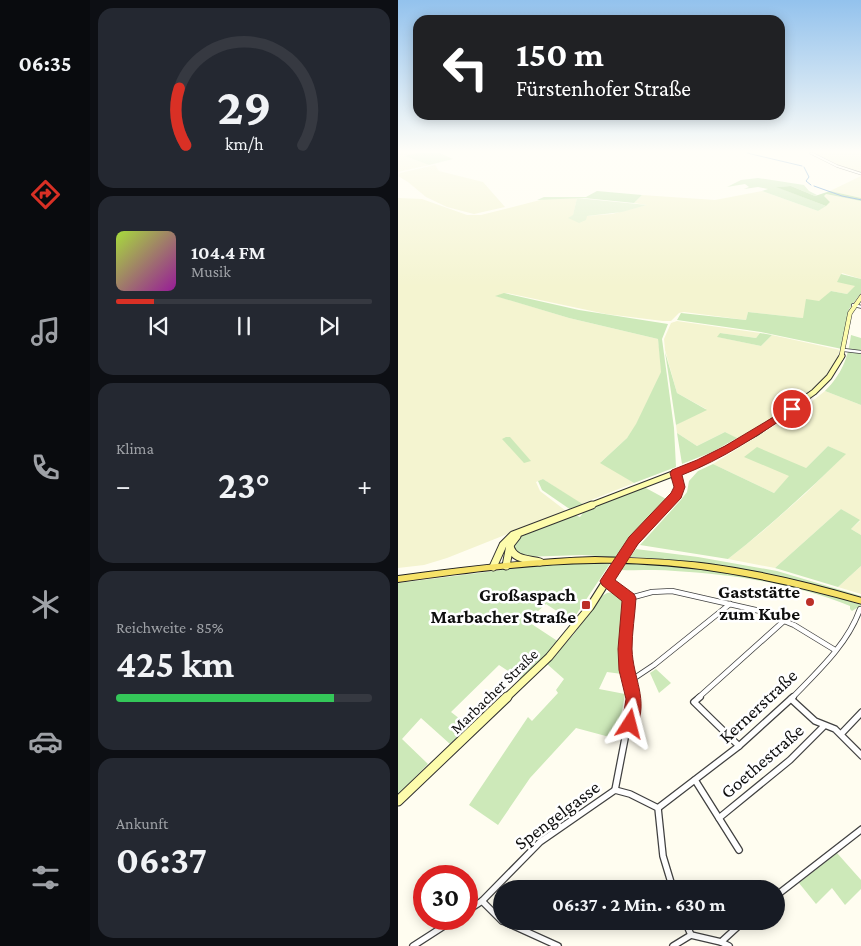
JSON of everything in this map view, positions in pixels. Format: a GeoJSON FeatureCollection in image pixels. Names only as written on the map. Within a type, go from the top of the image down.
{"type":"FeatureCollection","features":[{"type":"Feature","properties":{"kind":"main road"},"geometry":{"type":"LineString","coordinates":[[493,567],[507,540],[514,535],[701,463],[729,448],[809,398],[832,374],[844,350],[847,320],[853,305],[862,296]]}},
{"type":"Feature","properties":{"kind":"main road","name":"Marbacher Straße"},"geometry":{"type":"LineString","coordinates":[[398,801],[549,657],[590,607],[627,550],[676,495],[680,487],[676,473]]}},
{"type":"Feature","properties":{"kind":"main road"},"geometry":{"type":"LineString","coordinates":[[506,566],[513,539],[524,531]]}},
{"type":"Feature","properties":{"kind":"main road"},"geometry":{"type":"LineString","coordinates":[[510,545],[511,552],[516,557],[540,562]]}},
{"type":"Feature","properties":{"kind":"main road"},"geometry":{"type":"LineString","coordinates":[[398,579],[540,562],[596,560],[696,564],[780,579],[861,605]]}},
{"type":"Feature","properties":{"kind":"street"},"geometry":{"type":"LineString","coordinates":[[853,305],[862,307]]}},
{"type":"Feature","properties":{"kind":"street"},"geometry":{"type":"LineString","coordinates":[[844,350],[862,352]]}},
{"type":"Feature","properties":{"kind":"street"},"geometry":{"type":"LineString","coordinates":[[607,581],[630,598]]}},
{"type":"Feature","properties":{"kind":"street"},"geometry":{"type":"LineString","coordinates":[[630,598],[652,592],[672,591],[760,611],[785,620],[809,632],[835,650]]}},
{"type":"Feature","properties":{"kind":"street"},"geometry":{"type":"LineString","coordinates":[[615,790],[634,699],[625,649],[630,598]]}},
{"type":"Feature","properties":{"kind":"street"},"geometry":{"type":"LineString","coordinates":[[630,681],[654,665],[730,604]]}},
{"type":"Feature","properties":{"kind":"street","name":"Kernerstraße"},"geometry":{"type":"LineString","coordinates":[[658,808],[739,746],[791,698],[830,657],[855,624],[861,605]]}},
{"type":"Feature","properties":{"kind":"street"},"geometry":{"type":"LineString","coordinates":[[739,746],[694,702],[785,620]]}},
{"type":"Feature","properties":{"kind":"street"},"geometry":{"type":"LineString","coordinates":[[855,624],[862,628]]}},
{"type":"Feature","properties":{"kind":"street"},"geometry":{"type":"LineString","coordinates":[[791,698],[815,721],[835,729],[862,756]]}},
{"type":"Feature","properties":{"kind":"street"},"geometry":{"type":"LineString","coordinates":[[841,734],[862,712]]}},
{"type":"Feature","properties":{"kind":"street","name":"Goethestraße"},"geometry":{"type":"LineString","coordinates":[[719,818],[790,760],[824,726]]}},
{"type":"Feature","properties":{"kind":"street"},"geometry":{"type":"LineString","coordinates":[[695,780],[739,850]]}},
{"type":"Feature","properties":{"kind":"street","name":"Spengelgasse"},"geometry":{"type":"LineString","coordinates":[[478,904],[540,842],[615,790],[630,794],[658,808]]}},
{"type":"Feature","properties":{"kind":"street"},"geometry":{"type":"LineString","coordinates":[[658,808],[663,856],[670,880]]}},
{"type":"Feature","properties":{"kind":"street"},"geometry":{"type":"LineString","coordinates":[[785,889],[862,829]]}},
{"type":"Feature","properties":{"kind":"street"},"geometry":{"type":"LineString","coordinates":[[482,901],[493,912]]}},
{"type":"Feature","properties":{"kind":"street"},"geometry":{"type":"LineString","coordinates":[[413,946],[438,930]]}},
{"type":"Feature","properties":{"kind":"street"},"geometry":{"type":"LineString","coordinates":[[522,930],[558,946]]}},
{"type":"Feature","properties":{"kind":"street"},"geometry":{"type":"LineString","coordinates":[[689,930],[691,935]]}},
{"type":"Feature","properties":{"kind":"street"},"geometry":{"type":"LineString","coordinates":[[720,942],[734,930]]}},
{"type":"Feature","properties":{"kind":"street"},"geometry":{"type":"LineString","coordinates":[[674,946],[686,936],[691,935],[729,946]]}},
{"type":"Feature","properties":{"kind":"green space"},"geometry":{"type":"Polygon","coordinates":[[[426,197],[496,197],[505,207],[474,214],[447,207],[426,197]]]}},
{"type":"Feature","properties":{"kind":"green space"},"geometry":{"type":"Polygon","coordinates":[[[544,197],[640,197],[634,203],[584,198],[537,200],[544,197]]]}},
{"type":"Feature","properties":{"kind":"green space"},"geometry":{"type":"Polygon","coordinates":[[[640,197],[715,200],[730,197],[779,197],[818,211],[830,202],[824,197],[842,197],[861,201],[861,279],[842,273],[838,281],[856,286],[847,294],[831,291],[803,318],[748,312],[746,320],[684,312],[679,313],[671,321],[663,321],[606,314],[507,293],[496,296],[569,318],[658,339],[662,371],[636,425],[627,438],[601,462],[634,483],[581,504],[543,479],[536,482],[540,491],[566,511],[447,558],[424,565],[398,568],[398,198],[422,199],[467,215],[481,215],[544,199],[577,198],[573,216],[612,214],[647,205],[634,203],[640,197]]]}},
{"type":"Feature","properties":{"kind":"green space"},"geometry":{"type":"Polygon","coordinates":[[[779,197],[803,197],[826,206],[818,211],[779,197]]]}},
{"type":"Feature","properties":{"kind":"green space"},"geometry":{"type":"Polygon","coordinates":[[[803,197],[825,197],[830,202],[826,206],[803,197]]]}},
{"type":"Feature","properties":{"kind":"green space"},"geometry":{"type":"Polygon","coordinates":[[[842,197],[857,197],[861,198],[861,201],[842,197]]]}},
{"type":"Feature","properties":{"kind":"green space"},"geometry":{"type":"Polygon","coordinates":[[[577,198],[647,205],[622,212],[587,216],[586,220],[579,223],[568,218],[573,215],[577,198]]]}},
{"type":"Feature","properties":{"kind":"green space"},"geometry":{"type":"Polygon","coordinates":[[[841,274],[861,279],[861,293],[849,309],[842,349],[761,332],[677,320],[681,313],[746,320],[748,312],[803,318],[806,299],[819,301],[831,291],[847,294],[855,286],[837,282],[841,274]]]}},
{"type":"Feature","properties":{"kind":"green space"},"geometry":{"type":"Polygon","coordinates":[[[504,293],[579,310],[668,324],[662,339],[674,428],[676,467],[634,483],[600,463],[627,438],[636,424],[661,372],[658,339],[569,318],[495,296],[504,293]]]}},
{"type":"Feature","properties":{"kind":"green space"},"geometry":{"type":"Polygon","coordinates":[[[677,321],[760,333],[756,338],[720,333],[718,337],[761,346],[772,335],[840,350],[836,361],[823,380],[789,408],[738,439],[725,432],[697,446],[677,433],[676,425],[706,409],[677,393],[665,350],[664,339],[671,323],[677,321]]]}},
{"type":"Feature","properties":{"kind":"green space"},"geometry":{"type":"Polygon","coordinates":[[[720,333],[756,338],[760,333],[772,335],[761,346],[717,337],[720,333]]]}},
{"type":"Feature","properties":{"kind":"green space"},"geometry":{"type":"Polygon","coordinates":[[[851,335],[861,338],[861,405],[825,391],[836,378],[843,365],[851,335]]]}},
{"type":"Feature","properties":{"kind":"green space"},"geometry":{"type":"Polygon","coordinates":[[[665,352],[677,393],[707,410],[676,425],[665,352]]]}},
{"type":"Feature","properties":{"kind":"green space"},"geometry":{"type":"Polygon","coordinates":[[[825,391],[861,405],[861,535],[851,529],[860,521],[841,509],[775,568],[728,559],[806,493],[845,454],[828,446],[806,468],[789,477],[774,493],[713,464],[806,406],[825,391]]]}},
{"type":"Feature","properties":{"kind":"green space"},"geometry":{"type":"Polygon","coordinates":[[[725,432],[737,438],[712,452],[682,464],[677,433],[697,446],[725,432]]]}},
{"type":"Feature","properties":{"kind":"green space"},"geometry":{"type":"Polygon","coordinates":[[[510,437],[531,461],[524,463],[502,439],[510,437]]]}},
{"type":"Feature","properties":{"kind":"green space"},"geometry":{"type":"Polygon","coordinates":[[[828,446],[846,454],[789,508],[728,559],[640,545],[680,501],[687,492],[689,481],[698,471],[713,464],[774,493],[789,476],[744,457],[757,447],[806,468],[828,446]]]}},
{"type":"Feature","properties":{"kind":"green space"},"geometry":{"type":"Polygon","coordinates":[[[543,479],[584,505],[571,510],[542,490],[538,481],[543,479]]]}},
{"type":"Feature","properties":{"kind":"green space"},"geometry":{"type":"Polygon","coordinates":[[[644,487],[668,500],[615,557],[582,555],[523,557],[514,551],[512,544],[518,537],[575,515],[580,517],[585,510],[644,487]]]}},
{"type":"Feature","properties":{"kind":"green space"},"geometry":{"type":"Polygon","coordinates":[[[841,509],[860,520],[851,529],[861,535],[861,566],[838,587],[775,568],[841,509]]]}},
{"type":"Feature","properties":{"kind":"green space"},"geometry":{"type":"Polygon","coordinates":[[[636,549],[698,557],[777,571],[861,596],[861,599],[832,590],[747,570],[689,562],[630,557],[636,549]]]}},
{"type":"Feature","properties":{"kind":"green space"},"geometry":{"type":"Polygon","coordinates":[[[611,562],[572,621],[546,604],[527,621],[559,642],[522,680],[499,665],[451,712],[469,726],[450,744],[421,718],[402,739],[428,764],[398,795],[398,583],[542,565],[611,562]]]}},
{"type":"Feature","properties":{"kind":"green space"},"geometry":{"type":"Polygon","coordinates":[[[626,562],[686,567],[775,581],[861,605],[861,610],[857,608],[852,611],[850,606],[830,598],[764,581],[696,572],[621,570],[626,562]]]}},
{"type":"Feature","properties":{"kind":"green space"},"geometry":{"type":"Polygon","coordinates":[[[861,566],[861,594],[838,587],[861,566]]]}},
{"type":"Feature","properties":{"kind":"green space"},"geometry":{"type":"Polygon","coordinates":[[[615,592],[625,604],[626,612],[621,649],[622,674],[607,672],[599,689],[625,694],[617,739],[576,728],[530,778],[498,825],[469,805],[528,717],[532,721],[558,693],[556,690],[564,679],[547,664],[574,634],[602,596],[615,592]]]}},
{"type":"Feature","properties":{"kind":"green space"},"geometry":{"type":"Polygon","coordinates":[[[656,669],[671,683],[659,693],[650,673],[656,669]]]}},
{"type":"Feature","properties":{"kind":"green space"},"geometry":{"type":"Polygon","coordinates":[[[837,853],[861,880],[861,889],[845,905],[832,888],[816,904],[799,883],[837,853]]]}},
{"type":"Feature","properties":{"kind":"waterway"},"geometry":{"type":"LineString","coordinates":[[848,197],[862,200]]}},
{"type":"Feature","properties":{"kind":"place","name":"Gaststätte zum Kube"},"geometry":{"type":"Point","coordinates":[810,602]}},
{"type":"Feature","properties":{"kind":"place","name":"Großaspach Marbacher Straße"},"geometry":{"type":"Point","coordinates":[586,605]}},
{"type":"Feature","properties":{"kind":"route"},"geometry":{"type":"LineString","coordinates":[[630,724],[634,699],[627,670],[625,649],[626,631],[630,614],[630,598],[607,581],[633,541],[679,491],[680,487],[676,473],[701,463],[729,448],[792,409]]}}]}
